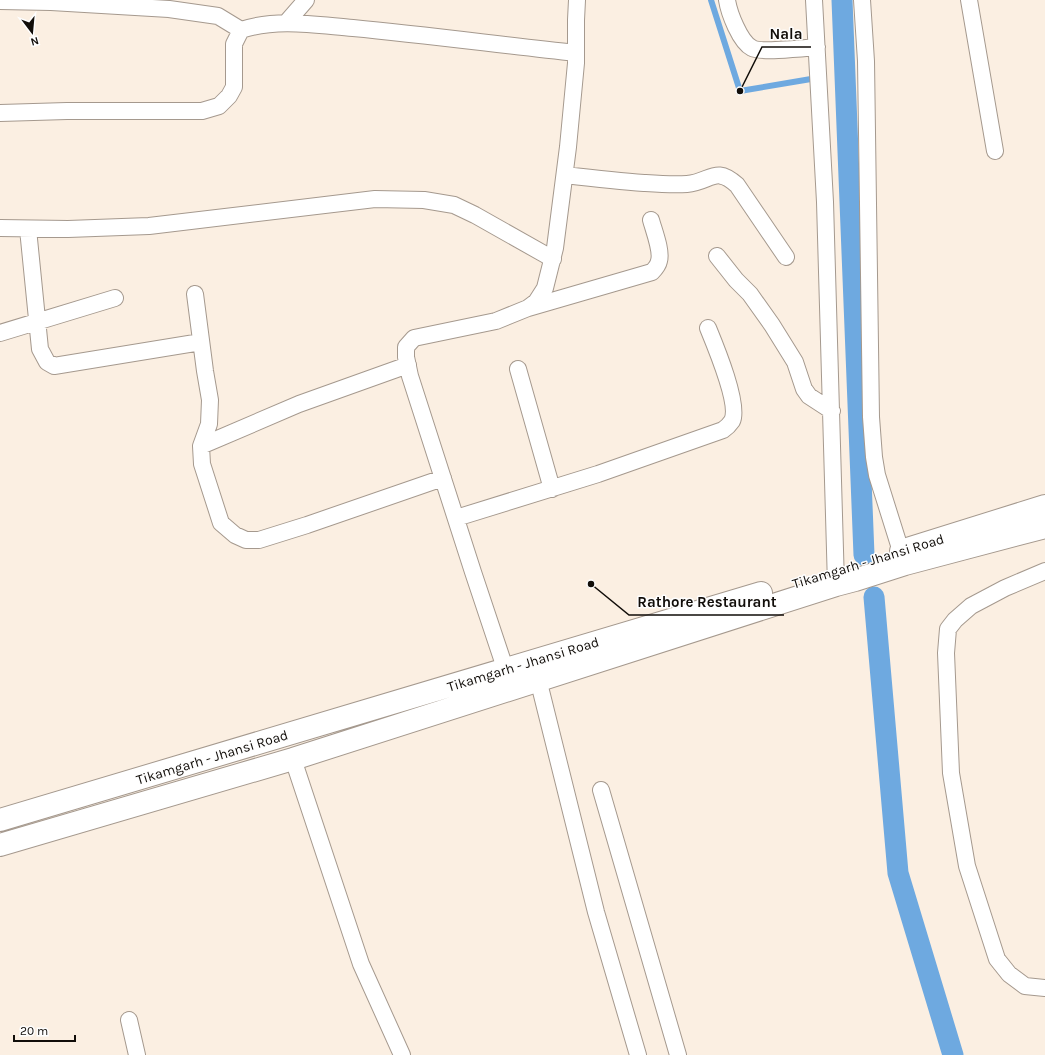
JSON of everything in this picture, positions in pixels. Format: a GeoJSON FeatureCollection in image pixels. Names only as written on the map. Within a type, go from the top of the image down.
{"type":"FeatureCollection","features":[{"type":"Feature","properties":{"kind":"street"},"geometry":{"type":"LineString","coordinates":[[286,24],[306,0]]}},
{"type":"Feature","properties":{"kind":"street"},"geometry":{"type":"LineString","coordinates":[[528,308],[536,302],[545,288],[555,248],[570,124],[576,53],[577,0]]}},
{"type":"Feature","properties":{"kind":"street"},"geometry":{"type":"LineString","coordinates":[[727,0],[729,9],[744,42],[753,49],[771,50],[817,47]]}},
{"type":"Feature","properties":{"kind":"street"},"geometry":{"type":"LineString","coordinates":[[814,0],[825,202],[832,411],[844,576]]}},
{"type":"Feature","properties":{"kind":"street"},"geometry":{"type":"LineString","coordinates":[[862,0],[866,61],[871,416],[877,475],[895,560]]}},
{"type":"Feature","properties":{"kind":"street"},"geometry":{"type":"LineString","coordinates":[[969,0],[995,151]]}},
{"type":"Feature","properties":{"kind":"street"},"geometry":{"type":"LineString","coordinates":[[0,2],[135,4],[218,16],[241,30]]}},
{"type":"Feature","properties":{"kind":"street"},"geometry":{"type":"LineString","coordinates":[[0,113],[67,111],[202,111],[219,106],[229,96],[234,87],[234,44],[241,30],[254,26],[274,23],[378,31],[576,53]]}},
{"type":"Feature","properties":{"kind":"street"},"geometry":{"type":"LineString","coordinates":[[564,175],[613,181],[672,185],[690,184],[715,175],[723,175],[730,178],[738,185],[786,257]]}},
{"type":"Feature","properties":{"kind":"street"},"geometry":{"type":"LineString","coordinates":[[0,228],[68,229],[149,226],[375,199],[424,200],[454,206],[475,215],[553,259]]}},
{"type":"Feature","properties":{"kind":"street"},"geometry":{"type":"LineString","coordinates":[[509,679],[443,478],[408,365],[406,347],[414,338],[496,321],[528,308],[652,272],[660,260],[651,220]]}},
{"type":"Feature","properties":{"kind":"street"},"geometry":{"type":"LineString","coordinates":[[28,229],[40,349],[46,362],[54,366],[202,342]]}},
{"type":"Feature","properties":{"kind":"street"},"geometry":{"type":"LineString","coordinates":[[717,256],[736,280],[750,294],[772,325],[795,362],[804,389],[809,396],[832,411]]}},
{"type":"Feature","properties":{"kind":"street"},"geometry":{"type":"LineString","coordinates":[[196,294],[210,400],[209,424],[201,446],[202,464],[221,523],[235,536],[246,540],[259,540],[443,478]]}},
{"type":"Feature","properties":{"kind":"street"},"geometry":{"type":"LineString","coordinates":[[0,333],[115,298]]}},
{"type":"Feature","properties":{"kind":"street"},"geometry":{"type":"LineString","coordinates":[[456,518],[598,474],[723,430],[732,422],[734,414],[731,395],[723,366],[708,328]]}},
{"type":"Feature","properties":{"kind":"street"},"geometry":{"type":"LineString","coordinates":[[201,446],[299,404],[408,365]]}},
{"type":"Feature","properties":{"kind":"street"},"geometry":{"type":"LineString","coordinates":[[518,369],[552,489]]}},
{"type":"Feature","properties":{"kind":"street","name":"Tikamgarh - Jhansi Road"},"geometry":{"type":"LineString","coordinates":[[895,560],[1045,506]]}},
{"type":"Feature","properties":{"kind":"street"},"geometry":{"type":"LineString","coordinates":[[0,845],[293,759],[509,679],[538,680],[895,560],[1045,527]]}},
{"type":"Feature","properties":{"kind":"street"},"geometry":{"type":"LineString","coordinates":[[1045,571],[1005,588],[971,606],[955,620],[948,629],[946,653],[951,773],[967,866],[997,959],[1009,974],[1025,986],[1045,988]]}},
{"type":"Feature","properties":{"kind":"street","name":"Tikamgarh - Jhansi Road"},"geometry":{"type":"LineString","coordinates":[[0,820],[509,679],[844,576]]}},
{"type":"Feature","properties":{"kind":"street"},"geometry":{"type":"LineString","coordinates":[[538,680],[596,912],[638,1055]]}},
{"type":"Feature","properties":{"kind":"street"},"geometry":{"type":"LineString","coordinates":[[293,759],[361,964],[402,1055]]}},
{"type":"Feature","properties":{"kind":"street"},"geometry":{"type":"LineString","coordinates":[[601,790],[678,1055]]}},
{"type":"Feature","properties":{"kind":"street"},"geometry":{"type":"LineString","coordinates":[[129,1020],[137,1055]]}},
{"type":"Feature","properties":{"kind":"waterway"},"geometry":{"type":"LineString","coordinates":[[711,0],[740,91],[811,79]]}},
{"type":"Feature","properties":{"kind":"waterway"},"geometry":{"type":"LineString","coordinates":[[842,0],[864,555]]}},
{"type":"Feature","properties":{"kind":"waterway"},"geometry":{"type":"LineString","coordinates":[[874,597],[898,873],[953,1055]]}},
{"type":"Feature","properties":{"kind":"place","name":"Nala"},"geometry":{"type":"Point","coordinates":[740,91]}},
{"type":"Feature","properties":{"kind":"place","name":"Rathore Restaurant"},"geometry":{"type":"Point","coordinates":[591,584]}}]}
